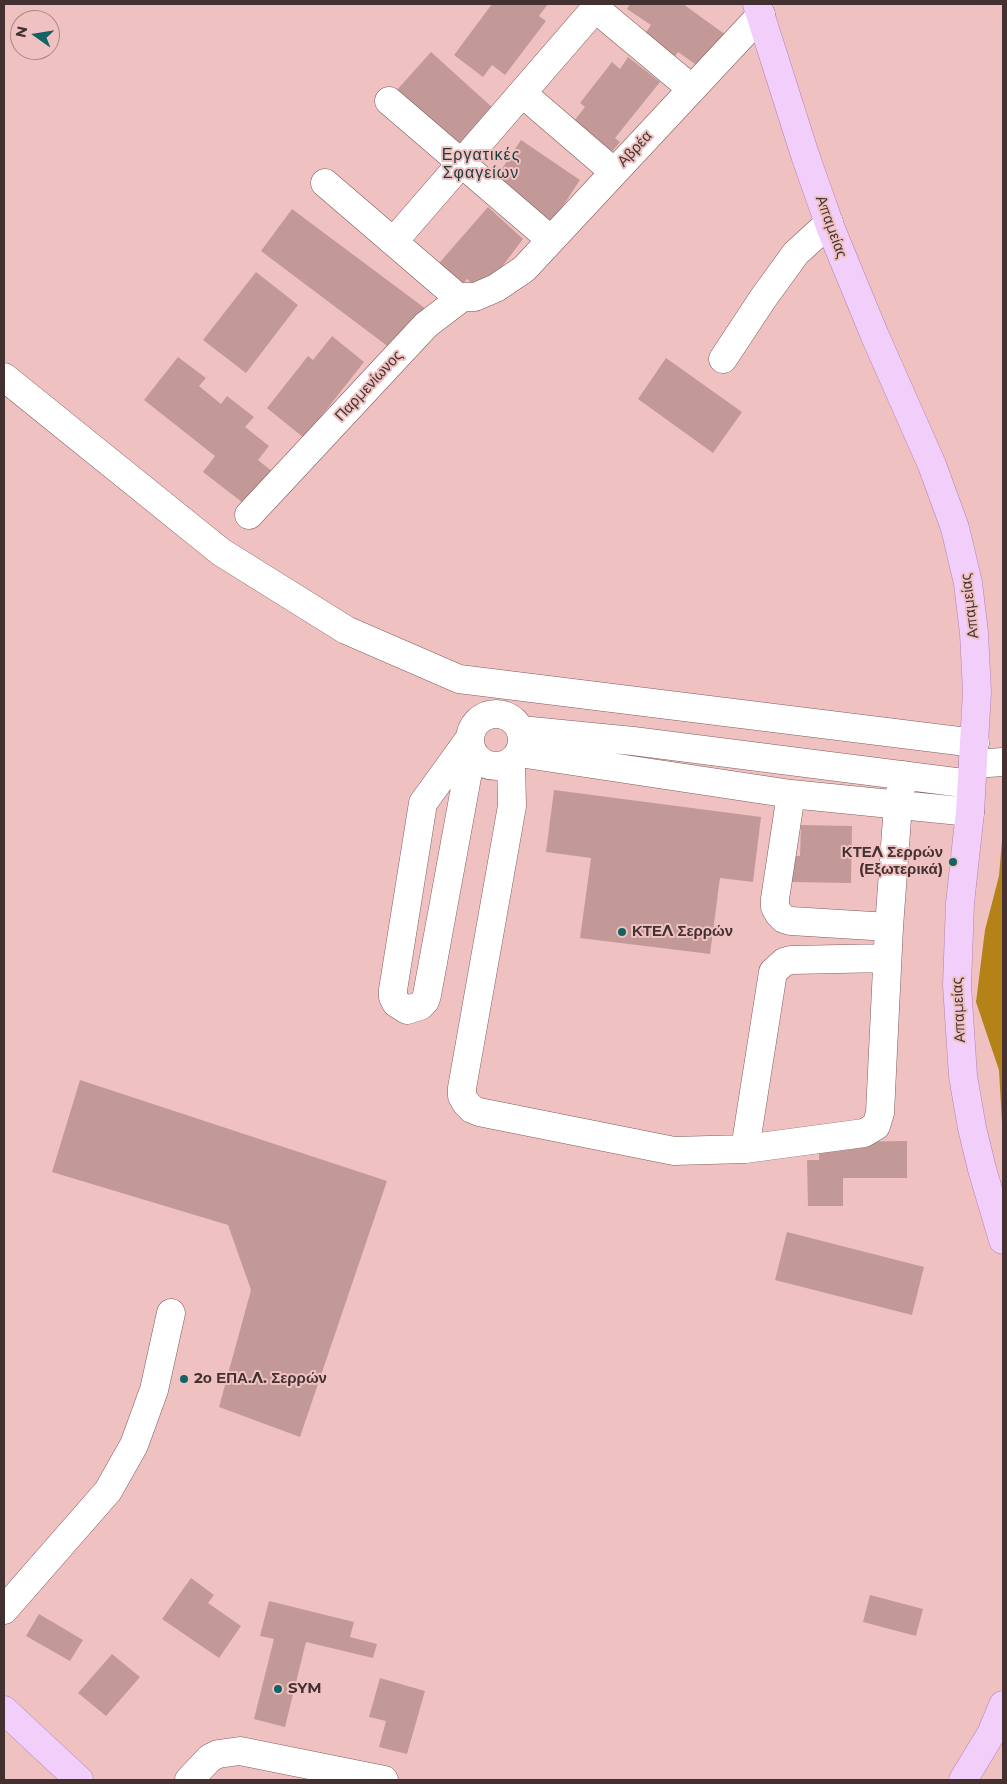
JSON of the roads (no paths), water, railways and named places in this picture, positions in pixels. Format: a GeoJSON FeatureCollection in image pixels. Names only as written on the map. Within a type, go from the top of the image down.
{"type":"FeatureCollection","features":[{"type":"Feature","properties":{"kind":"main road","name":"Απαμείας"},"geometry":{"type":"LineString","coordinates":[[759,9],[805,155],[829,223],[874,336],[932,465],[962,551],[974,633],[977,692],[970,812],[960,903],[958,944],[957,985],[960,1041],[963,1076],[972,1128],[1003,1240]]}},
{"type":"Feature","properties":{"kind":"main road"},"geometry":{"type":"LineString","coordinates":[[963,1780],[991,1734],[1003,1705]]}},
{"type":"Feature","properties":{"kind":"main road"},"geometry":{"type":"LineString","coordinates":[[4,1710],[79,1780]]}},
{"type":"Feature","properties":{"kind":"street"},"geometry":{"type":"LineString","coordinates":[[394,241],[597,6],[692,89]]}},
{"type":"Feature","properties":{"kind":"street","name":"Αβρέα"},"geometry":{"type":"LineString","coordinates":[[507,282],[524,269],[692,89],[759,9]]}},
{"type":"Feature","properties":{"kind":"street"},"geometry":{"type":"LineString","coordinates":[[522,94],[614,172]]}},
{"type":"Feature","properties":{"kind":"street"},"geometry":{"type":"LineString","coordinates":[[389,101],[551,240]]}},
{"type":"Feature","properties":{"kind":"street"},"geometry":{"type":"LineString","coordinates":[[325,183],[460,299]]}},
{"type":"Feature","properties":{"kind":"street"},"geometry":{"type":"LineString","coordinates":[[723,359],[764,296],[796,253],[829,223]]}},
{"type":"Feature","properties":{"kind":"street","name":"Παρμενίωνος"},"geometry":{"type":"LineString","coordinates":[[248,515],[426,325],[463,297],[475,297],[507,282]]}},
{"type":"Feature","properties":{"kind":"street"},"geometry":{"type":"LineString","coordinates":[[4,378],[221,552],[346,630],[459,679],[973,763]]}},
{"type":"Feature","properties":{"kind":"street"},"geometry":{"type":"LineString","coordinates":[[471,744],[423,803],[393,997],[396,1003],[407,1010],[420,1006],[425,1001],[471,744],[472,730],[476,722],[483,716],[500,714],[509,716],[516,722],[517,748],[512,806],[462,1096],[472,1109],[479,1112],[674,1151],[745,1149],[864,1133],[876,1126],[880,1113],[889,927],[898,805],[903,775]]}},
{"type":"Feature","properties":{"kind":"street"},"geometry":{"type":"LineString","coordinates":[[471,744],[482,762],[496,767],[517,748],[633,741],[903,775],[973,763],[1003,762]]}},
{"type":"Feature","properties":{"kind":"street"},"geometry":{"type":"LineString","coordinates":[[517,748],[791,794],[970,812]]}},
{"type":"Feature","properties":{"kind":"street"},"geometry":{"type":"LineString","coordinates":[[791,794],[775,899],[775,907],[779,914],[792,921],[889,927]]}},
{"type":"Feature","properties":{"kind":"street"},"geometry":{"type":"LineString","coordinates":[[745,1149],[773,972],[784,962],[791,960],[887,958]]}},
{"type":"Feature","properties":{"kind":"street"},"geometry":{"type":"LineString","coordinates":[[4,1610],[108,1491],[134,1445],[154,1390],[172,1313]]}},
{"type":"Feature","properties":{"kind":"street"},"geometry":{"type":"LineString","coordinates":[[189,1780],[210,1758],[218,1754],[240,1751],[384,1780]]}},
{"type":"Feature","properties":{"kind":"place","name":"ΚΤΕΛ Σερρών (Εξωτερικά)"},"geometry":{"type":"Point","coordinates":[953,862]}},
{"type":"Feature","properties":{"kind":"place","name":"ΚΤΕΛ Σερρών"},"geometry":{"type":"Point","coordinates":[622,932]}},
{"type":"Feature","properties":{"kind":"place","name":"2ο ΕΠΑ.Λ. Σερρών"},"geometry":{"type":"Point","coordinates":[184,1379]}},
{"type":"Feature","properties":{"kind":"place","name":"SYM"},"geometry":{"type":"Point","coordinates":[278,1689]}},
{"type":"Feature","properties":{"kind":"district","name":"Εργατικές Σφαγείων"},"geometry":{"type":"Point","coordinates":[481,164]}}]}
